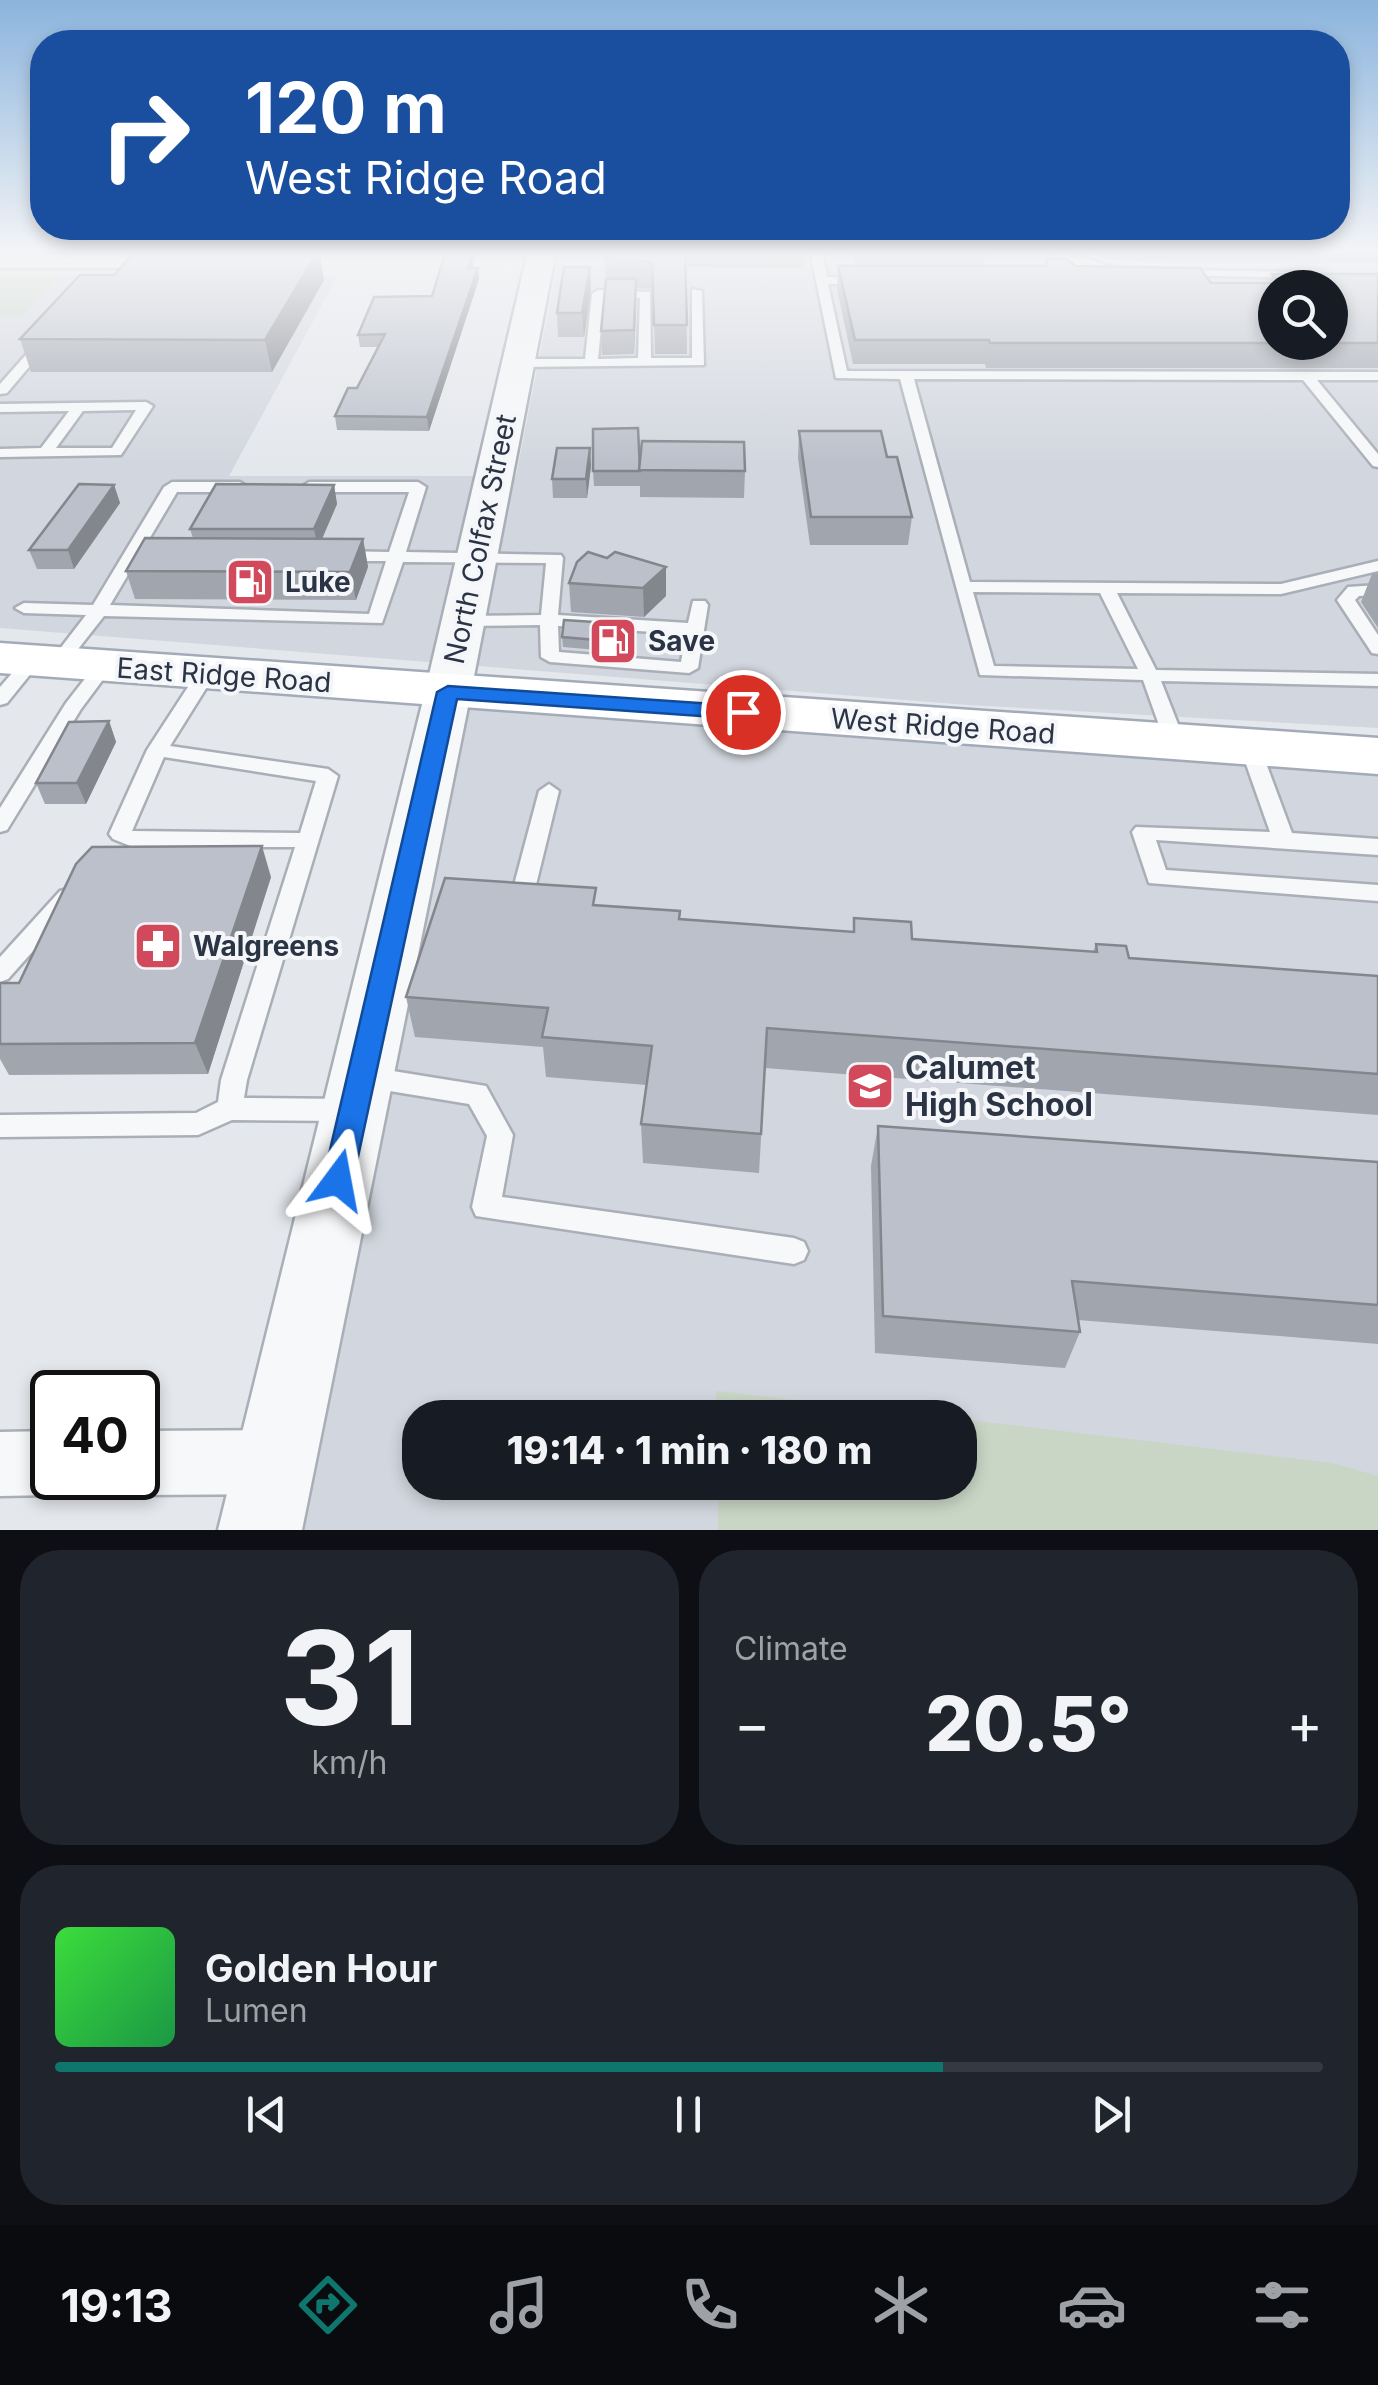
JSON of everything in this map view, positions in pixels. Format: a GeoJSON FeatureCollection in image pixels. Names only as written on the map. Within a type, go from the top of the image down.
{"type":"FeatureCollection","features":[{"type":"Feature","properties":{"kind":"main road","name":"West Ridge Road"},"geometry":{"type":"LineString","coordinates":[[448,692],[583,654],[678,688],[1175,742],[1378,756]]}},
{"type":"Feature","properties":{"kind":"main road","name":"East Ridge Road"},"geometry":{"type":"LineString","coordinates":[[49,662],[448,692]]}},
{"type":"Feature","properties":{"kind":"street","name":"North Colfax Street"},"geometry":{"type":"LineString","coordinates":[[260,1530],[358,1093],[411,894],[462,620],[526,322]]}},
{"type":"Feature","properties":{"kind":"street"},"geometry":{"type":"LineString","coordinates":[[160,1463],[275,1462]]}},
{"type":"Feature","properties":{"kind":"street"},"geometry":{"type":"LineString","coordinates":[[0,1464],[30,1464]]}},
{"type":"Feature","properties":{"kind":"lane"},"geometry":{"type":"LineString","coordinates":[[591,362],[595,322]]}},
{"type":"Feature","properties":{"kind":"lane"},"geometry":{"type":"LineString","coordinates":[[644,362],[645,322]]}},
{"type":"Feature","properties":{"kind":"lane"},"geometry":{"type":"LineString","coordinates":[[517,363],[699,362],[697,322]]}},
{"type":"Feature","properties":{"kind":"lane"},"geometry":{"type":"LineString","coordinates":[[830,322],[841,375],[1378,376]]}},
{"type":"Feature","properties":{"kind":"lane"},"geometry":{"type":"LineString","coordinates":[[2,390],[52,333]]}},
{"type":"Feature","properties":{"kind":"lane"},"geometry":{"type":"LineString","coordinates":[[906,375],[986,670],[1378,680]]}},
{"type":"Feature","properties":{"kind":"lane"},"geometry":{"type":"LineString","coordinates":[[1307,376],[1378,463]]}},
{"type":"Feature","properties":{"kind":"lane"},"geometry":{"type":"LineString","coordinates":[[0,420],[5,408],[146,406],[116,452],[0,454]]}},
{"type":"Feature","properties":{"kind":"lane"},"geometry":{"type":"LineString","coordinates":[[45,453],[78,407]]}},
{"type":"Feature","properties":{"kind":"lane"},"geometry":{"type":"LineString","coordinates":[[0,699],[49,662],[97,613],[172,488],[266,488]]}},
{"type":"Feature","properties":{"kind":"lane"},"geometry":{"type":"LineString","coordinates":[[24,608],[376,619],[418,488],[285,488]]}},
{"type":"Feature","properties":{"kind":"lane"},"geometry":{"type":"LineString","coordinates":[[131,556],[150,556]]}},
{"type":"Feature","properties":{"kind":"lane"},"geometry":{"type":"LineString","coordinates":[[320,556],[556,558],[550,658],[696,629]]}},
{"type":"Feature","properties":{"kind":"lane"},"geometry":{"type":"LineString","coordinates":[[964,587],[1281,589],[1378,566]]}},
{"type":"Feature","properties":{"kind":"lane"},"geometry":{"type":"LineString","coordinates":[[1106,588],[1150,675],[1175,742]]}},
{"type":"Feature","properties":{"kind":"lane"},"geometry":{"type":"LineString","coordinates":[[1378,590],[1354,591],[1346,600],[1378,649]]}},
{"type":"Feature","properties":{"kind":"lane"},"geometry":{"type":"LineString","coordinates":[[631,643],[678,688],[690,668],[698,605]]}},
{"type":"Feature","properties":{"kind":"lane"},"geometry":{"type":"LineString","coordinates":[[462,620],[550,620],[583,654]]}},
{"type":"Feature","properties":{"kind":"lane"},"geometry":{"type":"LineString","coordinates":[[583,654],[631,643]]}},
{"type":"Feature","properties":{"kind":"lane"},"geometry":{"type":"LineString","coordinates":[[0,825],[73,707],[49,662]]}},
{"type":"Feature","properties":{"kind":"lane"},"geometry":{"type":"LineString","coordinates":[[206,674],[158,750],[120,828],[118,844],[308,840]]}},
{"type":"Feature","properties":{"kind":"lane"},"geometry":{"type":"LineString","coordinates":[[1250,747],[1284,840]]}},
{"type":"Feature","properties":{"kind":"lane"},"geometry":{"type":"LineString","coordinates":[[158,750],[328,776],[234,1080],[230,1109]]}},
{"type":"Feature","properties":{"kind":"lane"},"geometry":{"type":"LineString","coordinates":[[488,893],[523,893],[549,791]]}},
{"type":"Feature","properties":{"kind":"lane"},"geometry":{"type":"LineString","coordinates":[[1378,847],[1143,832],[1157,877],[1378,893]]}},
{"type":"Feature","properties":{"kind":"lane"},"geometry":{"type":"LineString","coordinates":[[0,974],[87,877]]}},
{"type":"Feature","properties":{"kind":"lane"},"geometry":{"type":"LineString","coordinates":[[0,1126],[198,1124],[230,1109],[358,1093],[477,1094],[500,1135],[486,1207],[794,1251]]}},
{"type":"Feature","properties":{"kind":"shaded area"},"geometry":{"type":"Polygon","coordinates":[[[0,322],[312,322],[229,476],[516,476],[546,322],[1258,322],[1258,360],[1348,360],[1348,322],[1378,322],[1378,728],[968,705],[0,628],[0,322]]]}},
{"type":"Feature","properties":{"kind":"shaded area","name":"Calumet High School"},"geometry":{"type":"Polygon","coordinates":[[[448,692],[1378,755],[1378,1530],[263,1530],[448,692]]]}},
{"type":"Feature","properties":{"kind":"green space"},"geometry":{"type":"Polygon","coordinates":[[[716,1391],[795,1400],[716,1400],[716,1391]]]}},
{"type":"Feature","properties":{"kind":"green space"},"geometry":{"type":"Polygon","coordinates":[[[977,1421],[1332,1463],[1378,1476],[1378,1530],[718,1530],[718,1500],[977,1500],[977,1421]]]}},
{"type":"Feature","properties":{"kind":"building"},"geometry":{"type":"Polygon","coordinates":[[[36,322],[275,322],[265,340],[20,339],[36,322]]]}},
{"type":"Feature","properties":{"kind":"building"},"geometry":{"type":"Polygon","coordinates":[[[363,322],[459,322],[427,417],[335,416],[348,388],[357,388],[385,334],[358,335],[363,322]]]}},
{"type":"Feature","properties":{"kind":"building"},"geometry":{"type":"Polygon","coordinates":[[[602,322],[634,322],[634,330],[601,331],[602,322]]]}},
{"type":"Feature","properties":{"kind":"building"},"geometry":{"type":"Polygon","coordinates":[[[654,322],[687,322],[687,325],[654,322]]]}},
{"type":"Feature","properties":{"kind":"building"},"geometry":{"type":"Polygon","coordinates":[[[851,322],[1258,322],[1258,343],[855,340],[851,322]]]}},
{"type":"Feature","properties":{"kind":"building"},"geometry":{"type":"Polygon","coordinates":[[[1348,322],[1378,322],[1378,343],[1348,343],[1348,322]]]}},
{"type":"Feature","properties":{"kind":"building"},"geometry":{"type":"Polygon","coordinates":[[[638,428],[640,471],[593,471],[593,429],[638,428]]]}},
{"type":"Feature","properties":{"kind":"building"},"geometry":{"type":"Polygon","coordinates":[[[799,431],[881,431],[887,457],[897,457],[912,517],[811,517],[799,431]]]}},
{"type":"Feature","properties":{"kind":"building"},"geometry":{"type":"Polygon","coordinates":[[[642,441],[744,442],[745,471],[639,470],[642,441]]]}},
{"type":"Feature","properties":{"kind":"building"},"geometry":{"type":"Polygon","coordinates":[[[557,448],[590,448],[586,479],[552,479],[557,448]]]}},
{"type":"Feature","properties":{"kind":"building"},"geometry":{"type":"Polygon","coordinates":[[[79,484],[114,485],[68,550],[29,550],[79,484]]]}},
{"type":"Feature","properties":{"kind":"building"},"geometry":{"type":"Polygon","coordinates":[[[216,484],[334,485],[314,529],[190,529],[216,484]]]}},
{"type":"Feature","properties":{"kind":"building"},"geometry":{"type":"Polygon","coordinates":[[[145,538],[363,539],[350,572],[126,571],[145,538]]]}},
{"type":"Feature","properties":{"kind":"building"},"geometry":{"type":"Polygon","coordinates":[[[588,552],[607,558],[615,552],[666,567],[643,588],[569,583],[577,562],[588,552]]]}},
{"type":"Feature","properties":{"kind":"building"},"geometry":{"type":"Polygon","coordinates":[[[564,620],[626,624],[609,641],[562,637],[564,620]]]}},
{"type":"Feature","properties":{"kind":"building"},"geometry":{"type":"Polygon","coordinates":[[[109,721],[77,783],[36,783],[69,722],[109,721]]]}},
{"type":"Feature","properties":{"kind":"building","name":"Walgreens"},"geometry":{"type":"Polygon","coordinates":[[[262,846],[195,1043],[0,1044],[0,983],[19,983],[76,864],[92,847],[262,846]]]}},
{"type":"Feature","properties":{"kind":"building"},"geometry":{"type":"Polygon","coordinates":[[[445,878],[596,888],[593,905],[680,911],[679,919],[854,932],[854,918],[911,922],[912,939],[1097,952],[1096,944],[1126,946],[1129,958],[1378,976],[1378,1074],[767,1028],[761,1134],[641,1124],[652,1046],[542,1037],[548,1008],[406,997],[445,878]]]}},
{"type":"Feature","properties":{"kind":"building"},"geometry":{"type":"Polygon","coordinates":[[[878,1126],[1378,1162],[1378,1305],[1072,1281],[1080,1332],[883,1316],[878,1126]]]}},
{"type":"Feature","properties":{"kind":"place","name":"Luke"},"geometry":{"type":"Point","coordinates":[250,582]}},
{"type":"Feature","properties":{"kind":"place","name":"Save"},"geometry":{"type":"Point","coordinates":[613,641]}},
{"type":"Feature","properties":{"kind":"place","name":"Walgreens"},"geometry":{"type":"Point","coordinates":[158,946]}},
{"type":"Feature","properties":{"kind":"place","name":"Calumet High School"},"geometry":{"type":"Point","coordinates":[870,1086]}},
{"type":"Feature","properties":{"kind":"route"},"geometry":{"type":"LineString","coordinates":[[338,1180],[448,692],[743,712]]}}]}
